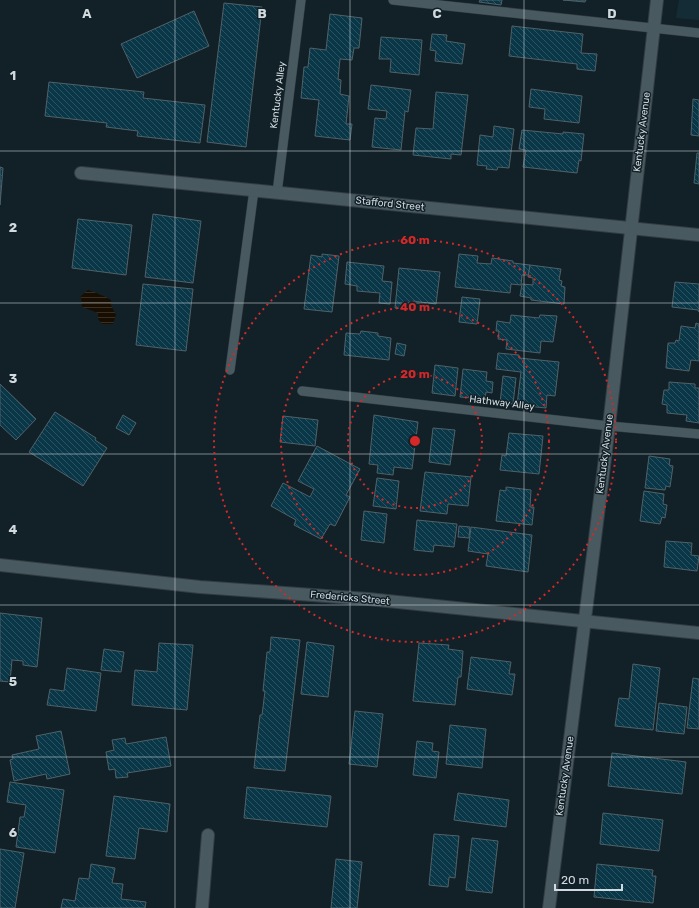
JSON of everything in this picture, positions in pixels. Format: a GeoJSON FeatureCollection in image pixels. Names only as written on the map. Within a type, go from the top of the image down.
{"type":"FeatureCollection","features":[{"type":"Feature","properties":{"kind":"street","name":"Kentucky Avenue"},"geometry":{"type":"LineString","coordinates":[[549,908],[632,228],[657,0]]}},
{"type":"Feature","properties":{"kind":"street","name":"Stafford Street"},"geometry":{"type":"LineString","coordinates":[[82,173],[699,235]]}},
{"type":"Feature","properties":{"kind":"street","name":"Fredericks Street"},"geometry":{"type":"LineString","coordinates":[[0,565],[200,587],[368,599],[699,634]]}},
{"type":"Feature","properties":{"kind":"street"},"geometry":{"type":"LineString","coordinates":[[202,908],[208,835]]}},
{"type":"Feature","properties":{"kind":"lane","name":"Kentucky Alley"},"geometry":{"type":"LineString","coordinates":[[277,193],[300,0]]}},
{"type":"Feature","properties":{"kind":"lane"},"geometry":{"type":"LineString","coordinates":[[393,0],[699,33]]}},
{"type":"Feature","properties":{"kind":"lane"},"geometry":{"type":"LineString","coordinates":[[230,370],[254,190]]}},
{"type":"Feature","properties":{"kind":"lane","name":"Hathway Alley"},"geometry":{"type":"LineString","coordinates":[[302,391],[608,426],[699,434]]}},
{"type":"Feature","properties":{"kind":"shaded area"},"geometry":{"type":"Polygon","coordinates":[[[679,0],[699,0],[699,20],[676,18],[679,0]]]}},
{"type":"Feature","properties":{"kind":"shaded area"},"geometry":{"type":"Polygon","coordinates":[[[88,290],[111,300],[111,305],[116,315],[113,324],[102,324],[98,319],[98,313],[82,307],[81,296],[88,290]]]}},
{"type":"Feature","properties":{"kind":"building"},"geometry":{"type":"Polygon","coordinates":[[[480,0],[502,0],[501,5],[479,2],[480,0]]]}},
{"type":"Feature","properties":{"kind":"building"},"geometry":{"type":"Polygon","coordinates":[[[563,0],[586,0],[585,2],[563,0]]]}},
{"type":"Feature","properties":{"kind":"building"},"geometry":{"type":"Polygon","coordinates":[[[224,3],[262,7],[246,147],[207,142],[224,3]]]}},
{"type":"Feature","properties":{"kind":"building"},"geometry":{"type":"Polygon","coordinates":[[[194,11],[209,46],[137,78],[121,44],[194,11]]]}},
{"type":"Feature","properties":{"kind":"building"},"geometry":{"type":"Polygon","coordinates":[[[330,14],[362,18],[359,48],[354,48],[352,60],[340,59],[338,79],[341,80],[340,94],[349,96],[346,124],[352,124],[350,140],[315,136],[319,100],[301,98],[304,67],[308,67],[310,48],[326,50],[330,14]]]}},
{"type":"Feature","properties":{"kind":"building"},"geometry":{"type":"Polygon","coordinates":[[[512,26],[583,34],[581,53],[597,54],[595,71],[577,69],[577,64],[509,56],[512,26]]]}},
{"type":"Feature","properties":{"kind":"building"},"geometry":{"type":"Polygon","coordinates":[[[432,34],[447,35],[446,41],[465,44],[462,64],[435,61],[436,51],[430,50],[432,34]]]}},
{"type":"Feature","properties":{"kind":"building"},"geometry":{"type":"Polygon","coordinates":[[[381,37],[422,40],[419,75],[390,72],[391,59],[379,59],[381,37]]]}},
{"type":"Feature","properties":{"kind":"building"},"geometry":{"type":"Polygon","coordinates":[[[49,82],[144,92],[143,98],[205,105],[200,143],[137,136],[138,131],[106,127],[107,123],[45,116],[49,82]]]}},
{"type":"Feature","properties":{"kind":"building"},"geometry":{"type":"Polygon","coordinates":[[[371,85],[411,90],[408,112],[405,111],[401,150],[372,147],[375,118],[386,119],[387,111],[368,109],[371,85]]]}},
{"type":"Feature","properties":{"kind":"building"},"geometry":{"type":"Polygon","coordinates":[[[531,89],[582,96],[579,123],[544,119],[545,109],[529,107],[531,89]]]}},
{"type":"Feature","properties":{"kind":"building"},"geometry":{"type":"Polygon","coordinates":[[[436,92],[468,95],[461,155],[451,154],[451,159],[413,155],[416,128],[433,129],[436,92]]]}},
{"type":"Feature","properties":{"kind":"building"},"geometry":{"type":"Polygon","coordinates":[[[693,99],[699,100],[699,136],[691,135],[693,99]]]}},
{"type":"Feature","properties":{"kind":"building"},"geometry":{"type":"Polygon","coordinates":[[[494,126],[514,129],[509,168],[498,167],[497,170],[486,169],[487,166],[477,165],[480,135],[493,137],[494,126]]]}},
{"type":"Feature","properties":{"kind":"building"},"geometry":{"type":"Polygon","coordinates":[[[522,130],[563,134],[563,132],[584,134],[581,161],[579,160],[577,173],[523,167],[526,150],[519,149],[522,130]]]}},
{"type":"Feature","properties":{"kind":"building"},"geometry":{"type":"Polygon","coordinates":[[[697,153],[699,153],[699,184],[694,183],[697,153]]]}},
{"type":"Feature","properties":{"kind":"building"},"geometry":{"type":"Polygon","coordinates":[[[0,167],[3,168],[0,205],[0,167]]]}},
{"type":"Feature","properties":{"kind":"building"},"geometry":{"type":"Polygon","coordinates":[[[153,214],[201,221],[193,283],[145,277],[153,214]]]}},
{"type":"Feature","properties":{"kind":"building"},"geometry":{"type":"Polygon","coordinates":[[[78,219],[132,225],[126,275],[72,268],[78,219]]]}},
{"type":"Feature","properties":{"kind":"building"},"geometry":{"type":"Polygon","coordinates":[[[322,254],[339,256],[332,312],[304,309],[311,255],[322,257],[322,254]]]}},
{"type":"Feature","properties":{"kind":"building"},"geometry":{"type":"Polygon","coordinates":[[[459,254],[478,256],[477,263],[491,264],[492,258],[530,265],[529,275],[522,275],[521,285],[511,284],[510,293],[455,287],[459,254]]]}},
{"type":"Feature","properties":{"kind":"building"},"geometry":{"type":"Polygon","coordinates":[[[347,262],[384,266],[382,281],[392,282],[390,304],[379,303],[380,293],[357,291],[357,286],[345,284],[347,262]]]}},
{"type":"Feature","properties":{"kind":"building"},"geometry":{"type":"Polygon","coordinates":[[[530,265],[561,269],[559,280],[562,281],[561,286],[565,287],[564,304],[531,300],[531,298],[520,296],[522,284],[533,285],[533,278],[528,277],[530,265]]]}},
{"type":"Feature","properties":{"kind":"building"},"geometry":{"type":"Polygon","coordinates":[[[399,268],[440,272],[436,304],[413,301],[412,309],[395,308],[399,268]]]}},
{"type":"Feature","properties":{"kind":"building"},"geometry":{"type":"Polygon","coordinates":[[[675,282],[699,284],[699,312],[698,310],[672,307],[675,282]]]}},
{"type":"Feature","properties":{"kind":"building"},"geometry":{"type":"Polygon","coordinates":[[[143,284],[193,289],[186,351],[136,345],[143,284]]]}},
{"type":"Feature","properties":{"kind":"building"},"geometry":{"type":"Polygon","coordinates":[[[462,297],[480,299],[477,324],[459,322],[462,297]]]}},
{"type":"Feature","properties":{"kind":"building"},"geometry":{"type":"Polygon","coordinates":[[[511,315],[539,318],[540,315],[557,316],[553,342],[541,341],[540,353],[506,349],[507,340],[498,339],[499,331],[496,331],[497,321],[510,323],[511,315]]]}},
{"type":"Feature","properties":{"kind":"building"},"geometry":{"type":"Polygon","coordinates":[[[696,323],[699,324],[699,361],[691,360],[689,371],[666,368],[668,343],[675,343],[676,340],[679,341],[681,326],[695,328],[696,323]]]}},
{"type":"Feature","properties":{"kind":"building"},"geometry":{"type":"Polygon","coordinates":[[[361,331],[378,333],[378,336],[391,338],[389,360],[344,355],[346,333],[360,334],[361,331]]]}},
{"type":"Feature","properties":{"kind":"building"},"geometry":{"type":"Polygon","coordinates":[[[397,343],[406,345],[404,356],[395,354],[397,343]]]}},
{"type":"Feature","properties":{"kind":"building"},"geometry":{"type":"Polygon","coordinates":[[[498,353],[519,355],[519,358],[559,362],[555,396],[547,395],[546,408],[517,405],[521,372],[496,369],[498,353]]]}},
{"type":"Feature","properties":{"kind":"building"},"geometry":{"type":"Polygon","coordinates":[[[435,365],[458,368],[455,396],[432,393],[435,365]]]}},
{"type":"Feature","properties":{"kind":"building"},"geometry":{"type":"Polygon","coordinates":[[[463,369],[487,372],[486,381],[493,382],[492,393],[486,392],[485,399],[460,397],[463,369]]]}},
{"type":"Feature","properties":{"kind":"building"},"geometry":{"type":"Polygon","coordinates":[[[503,376],[516,378],[513,404],[500,403],[503,376]]]}},
{"type":"Feature","properties":{"kind":"building"},"geometry":{"type":"Polygon","coordinates":[[[669,382],[695,384],[695,388],[699,388],[699,423],[686,421],[687,415],[667,413],[667,405],[662,404],[664,390],[669,390],[669,382]]]}},
{"type":"Feature","properties":{"kind":"building"},"geometry":{"type":"Polygon","coordinates":[[[0,384],[36,419],[16,440],[0,425],[0,384]]]}},
{"type":"Feature","properties":{"kind":"building"},"geometry":{"type":"Polygon","coordinates":[[[55,412],[96,438],[95,440],[107,448],[83,486],[29,452],[55,412]]]}},
{"type":"Feature","properties":{"kind":"building"},"geometry":{"type":"Polygon","coordinates":[[[123,415],[136,423],[129,435],[116,428],[123,415]]]}},
{"type":"Feature","properties":{"kind":"building"},"geometry":{"type":"Polygon","coordinates":[[[374,415],[418,422],[412,469],[394,467],[393,475],[377,473],[378,465],[369,464],[374,415]]]}},
{"type":"Feature","properties":{"kind":"building"},"geometry":{"type":"Polygon","coordinates":[[[283,416],[318,420],[315,446],[280,442],[283,416]]]}},
{"type":"Feature","properties":{"kind":"building"},"geometry":{"type":"Polygon","coordinates":[[[433,428],[455,430],[450,465],[429,462],[433,428]]]}},
{"type":"Feature","properties":{"kind":"building"},"geometry":{"type":"Polygon","coordinates":[[[509,433],[543,436],[539,474],[500,470],[502,455],[506,456],[509,433]]]}},
{"type":"Feature","properties":{"kind":"building"},"geometry":{"type":"Polygon","coordinates":[[[317,446],[360,469],[346,495],[350,497],[335,526],[330,524],[321,539],[294,525],[296,520],[271,506],[283,483],[310,497],[314,489],[298,481],[317,446]]]}},
{"type":"Feature","properties":{"kind":"building"},"geometry":{"type":"Polygon","coordinates":[[[649,456],[670,459],[669,465],[673,466],[670,487],[666,486],[665,490],[645,488],[649,456]]]}},
{"type":"Feature","properties":{"kind":"building"},"geometry":{"type":"Polygon","coordinates":[[[425,472],[471,477],[468,506],[448,504],[447,514],[420,511],[425,472]]]}},
{"type":"Feature","properties":{"kind":"building"},"geometry":{"type":"Polygon","coordinates":[[[377,478],[399,481],[396,509],[373,506],[377,478]]]}},
{"type":"Feature","properties":{"kind":"building"},"geometry":{"type":"Polygon","coordinates":[[[506,487],[531,490],[530,507],[534,507],[532,525],[496,521],[500,490],[506,491],[506,487]]]}},
{"type":"Feature","properties":{"kind":"building"},"geometry":{"type":"Polygon","coordinates":[[[644,491],[664,494],[663,504],[667,505],[665,518],[662,517],[660,524],[640,521],[644,491]]]}},
{"type":"Feature","properties":{"kind":"building"},"geometry":{"type":"Polygon","coordinates":[[[364,511],[387,514],[384,543],[361,540],[364,511]]]}},
{"type":"Feature","properties":{"kind":"building"},"geometry":{"type":"Polygon","coordinates":[[[417,520],[457,524],[454,547],[434,545],[433,552],[414,550],[417,520]]]}},
{"type":"Feature","properties":{"kind":"building"},"geometry":{"type":"Polygon","coordinates":[[[459,526],[470,527],[469,538],[458,537],[459,526]]]}},
{"type":"Feature","properties":{"kind":"building"},"geometry":{"type":"Polygon","coordinates":[[[471,527],[532,535],[528,572],[486,566],[488,554],[468,551],[471,527]]]}},
{"type":"Feature","properties":{"kind":"building"},"geometry":{"type":"Polygon","coordinates":[[[666,541],[692,543],[691,555],[699,556],[697,571],[664,567],[666,541]]]}},
{"type":"Feature","properties":{"kind":"building"},"geometry":{"type":"Polygon","coordinates":[[[0,613],[42,618],[37,667],[23,665],[23,661],[12,660],[10,682],[0,681],[0,613]]]}},
{"type":"Feature","properties":{"kind":"building"},"geometry":{"type":"Polygon","coordinates":[[[271,637],[300,640],[285,771],[254,768],[260,715],[262,715],[265,691],[263,691],[267,652],[270,652],[271,637]]]}},
{"type":"Feature","properties":{"kind":"building"},"geometry":{"type":"Polygon","coordinates":[[[307,642],[334,646],[328,697],[301,694],[307,642]]]}},
{"type":"Feature","properties":{"kind":"building"},"geometry":{"type":"Polygon","coordinates":[[[159,643],[193,645],[187,710],[132,705],[135,670],[157,672],[159,643]]]}},
{"type":"Feature","properties":{"kind":"building"},"geometry":{"type":"Polygon","coordinates":[[[419,643],[449,645],[448,649],[463,651],[461,677],[458,677],[455,705],[413,701],[419,643]]]}},
{"type":"Feature","properties":{"kind":"building"},"geometry":{"type":"Polygon","coordinates":[[[104,649],[124,652],[121,672],[101,670],[104,649]]]}},
{"type":"Feature","properties":{"kind":"building"},"geometry":{"type":"Polygon","coordinates":[[[471,657],[511,662],[509,674],[515,674],[512,695],[467,689],[471,657]]]}},
{"type":"Feature","properties":{"kind":"building"},"geometry":{"type":"Polygon","coordinates":[[[633,664],[660,668],[653,730],[615,726],[619,698],[629,699],[633,664]]]}},
{"type":"Feature","properties":{"kind":"building"},"geometry":{"type":"Polygon","coordinates":[[[67,668],[101,673],[96,711],[47,705],[50,689],[64,691],[67,668]]]}},
{"type":"Feature","properties":{"kind":"building"},"geometry":{"type":"Polygon","coordinates":[[[693,678],[699,679],[699,729],[687,728],[693,678]]]}},
{"type":"Feature","properties":{"kind":"building"},"geometry":{"type":"Polygon","coordinates":[[[659,703],[687,707],[684,734],[656,731],[659,703]]]}},
{"type":"Feature","properties":{"kind":"building"},"geometry":{"type":"Polygon","coordinates":[[[355,711],[383,714],[377,767],[349,764],[355,711]]]}},
{"type":"Feature","properties":{"kind":"building"},"geometry":{"type":"Polygon","coordinates":[[[450,725],[486,729],[482,768],[446,764],[450,725]]]}},
{"type":"Feature","properties":{"kind":"building"},"geometry":{"type":"Polygon","coordinates":[[[61,731],[70,774],[47,779],[46,774],[14,781],[10,760],[13,759],[12,755],[39,749],[36,736],[61,731]]]}},
{"type":"Feature","properties":{"kind":"building"},"geometry":{"type":"Polygon","coordinates":[[[166,737],[171,766],[127,773],[128,777],[116,778],[115,769],[109,770],[106,752],[114,750],[112,740],[125,738],[126,744],[166,737]]]}},
{"type":"Feature","properties":{"kind":"building"},"geometry":{"type":"Polygon","coordinates":[[[417,741],[433,743],[432,751],[439,752],[436,778],[413,775],[417,741]]]}},
{"type":"Feature","properties":{"kind":"building"},"geometry":{"type":"Polygon","coordinates":[[[612,753],[686,762],[682,794],[608,786],[612,753]]]}},
{"type":"Feature","properties":{"kind":"building"},"geometry":{"type":"Polygon","coordinates":[[[10,782],[64,790],[55,853],[16,847],[20,817],[24,817],[26,805],[7,802],[10,782]]]}},
{"type":"Feature","properties":{"kind":"building"},"geometry":{"type":"Polygon","coordinates":[[[247,787],[331,796],[327,827],[244,818],[247,787]]]}},
{"type":"Feature","properties":{"kind":"building"},"geometry":{"type":"Polygon","coordinates":[[[458,793],[509,800],[506,827],[454,820],[458,793]]]}},
{"type":"Feature","properties":{"kind":"building"},"geometry":{"type":"Polygon","coordinates":[[[114,796],[170,804],[167,832],[139,828],[135,859],[106,856],[114,796]]]}},
{"type":"Feature","properties":{"kind":"building"},"geometry":{"type":"Polygon","coordinates":[[[603,813],[663,820],[659,851],[600,844],[603,813]]]}},
{"type":"Feature","properties":{"kind":"building"},"geometry":{"type":"Polygon","coordinates":[[[434,834],[459,836],[455,878],[449,877],[448,887],[429,885],[434,834]]]}},
{"type":"Feature","properties":{"kind":"building"},"geometry":{"type":"Polygon","coordinates":[[[472,838],[498,841],[492,893],[466,890],[472,838]]]}},
{"type":"Feature","properties":{"kind":"building"},"geometry":{"type":"Polygon","coordinates":[[[0,849],[24,853],[15,908],[0,908],[0,849]]]}},
{"type":"Feature","properties":{"kind":"building"},"geometry":{"type":"Polygon","coordinates":[[[336,859],[362,862],[357,908],[331,908],[336,859]]]}},
{"type":"Feature","properties":{"kind":"building"},"geometry":{"type":"Polygon","coordinates":[[[91,864],[115,868],[112,883],[123,884],[121,899],[146,902],[145,908],[61,908],[63,899],[75,901],[79,878],[89,879],[91,864]]]}},
{"type":"Feature","properties":{"kind":"building"},"geometry":{"type":"Polygon","coordinates":[[[597,864],[653,870],[652,876],[656,876],[653,903],[594,897],[597,864]]]}}]}
